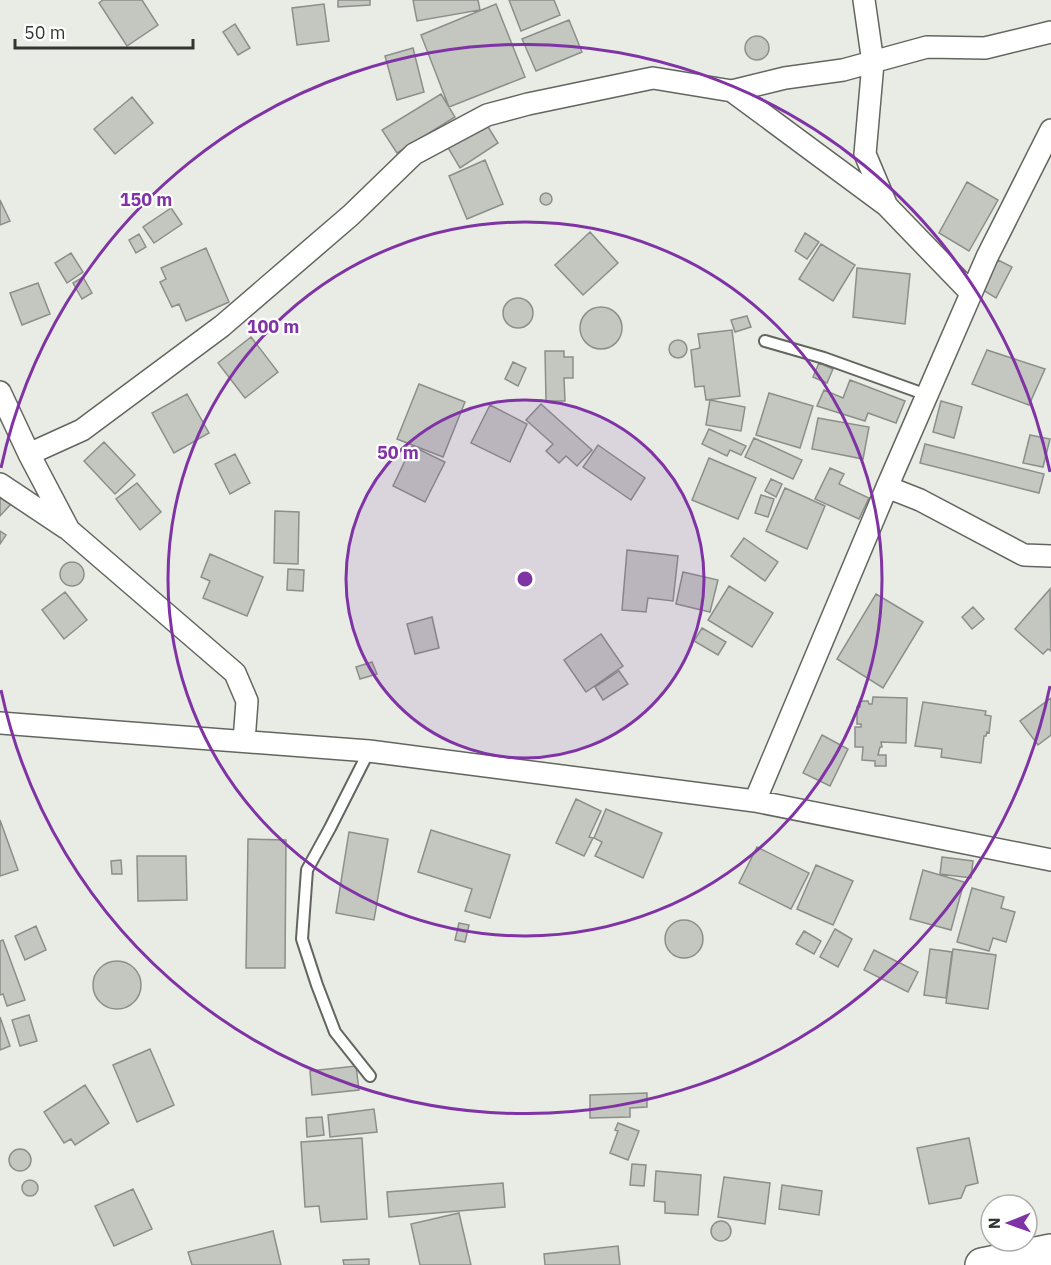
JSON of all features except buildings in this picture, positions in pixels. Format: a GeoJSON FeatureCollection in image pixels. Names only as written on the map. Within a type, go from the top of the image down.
{"type":"FeatureCollection","features":[{"type":"Feature","properties":{"kind":"highway"},"geometry":{"type":"LineString","coordinates":[[982,1265],[1051,1251]]}},
{"type":"Feature","properties":{"kind":"street"},"geometry":{"type":"LineString","coordinates":[[864,0],[873,63],[865,154],[886,205]]}},
{"type":"Feature","properties":{"kind":"street"},"geometry":{"type":"LineString","coordinates":[[29,454],[82,430],[222,326],[351,215],[414,154],[487,115],[528,104],[653,78],[732,91],[785,78],[843,70],[927,46],[985,48],[1051,32]]}},
{"type":"Feature","properties":{"kind":"street"},"geometry":{"type":"LineString","coordinates":[[732,91],[886,205],[971,293]]}},
{"type":"Feature","properties":{"kind":"street"},"geometry":{"type":"LineString","coordinates":[[755,801],[971,293],[1051,130]]}},
{"type":"Feature","properties":{"kind":"street"},"geometry":{"type":"LineString","coordinates":[[0,392],[69,530]]}},
{"type":"Feature","properties":{"kind":"street"},"geometry":{"type":"LineString","coordinates":[[0,484],[69,530],[235,674],[247,701],[244,741]]}},
{"type":"Feature","properties":{"kind":"street"},"geometry":{"type":"LineString","coordinates":[[887,487],[920,500],[1024,555],[1051,556]]}},
{"type":"Feature","properties":{"kind":"street"},"geometry":{"type":"LineString","coordinates":[[0,723],[369,751],[755,801],[1051,860]]}},
{"type":"Feature","properties":{"kind":"lane"},"geometry":{"type":"LineString","coordinates":[[765,341],[824,358],[927,395]]}},
{"type":"Feature","properties":{"kind":"lane"},"geometry":{"type":"LineString","coordinates":[[369,751],[306,870],[302,939],[335,1032],[370,1076]]}}]}
